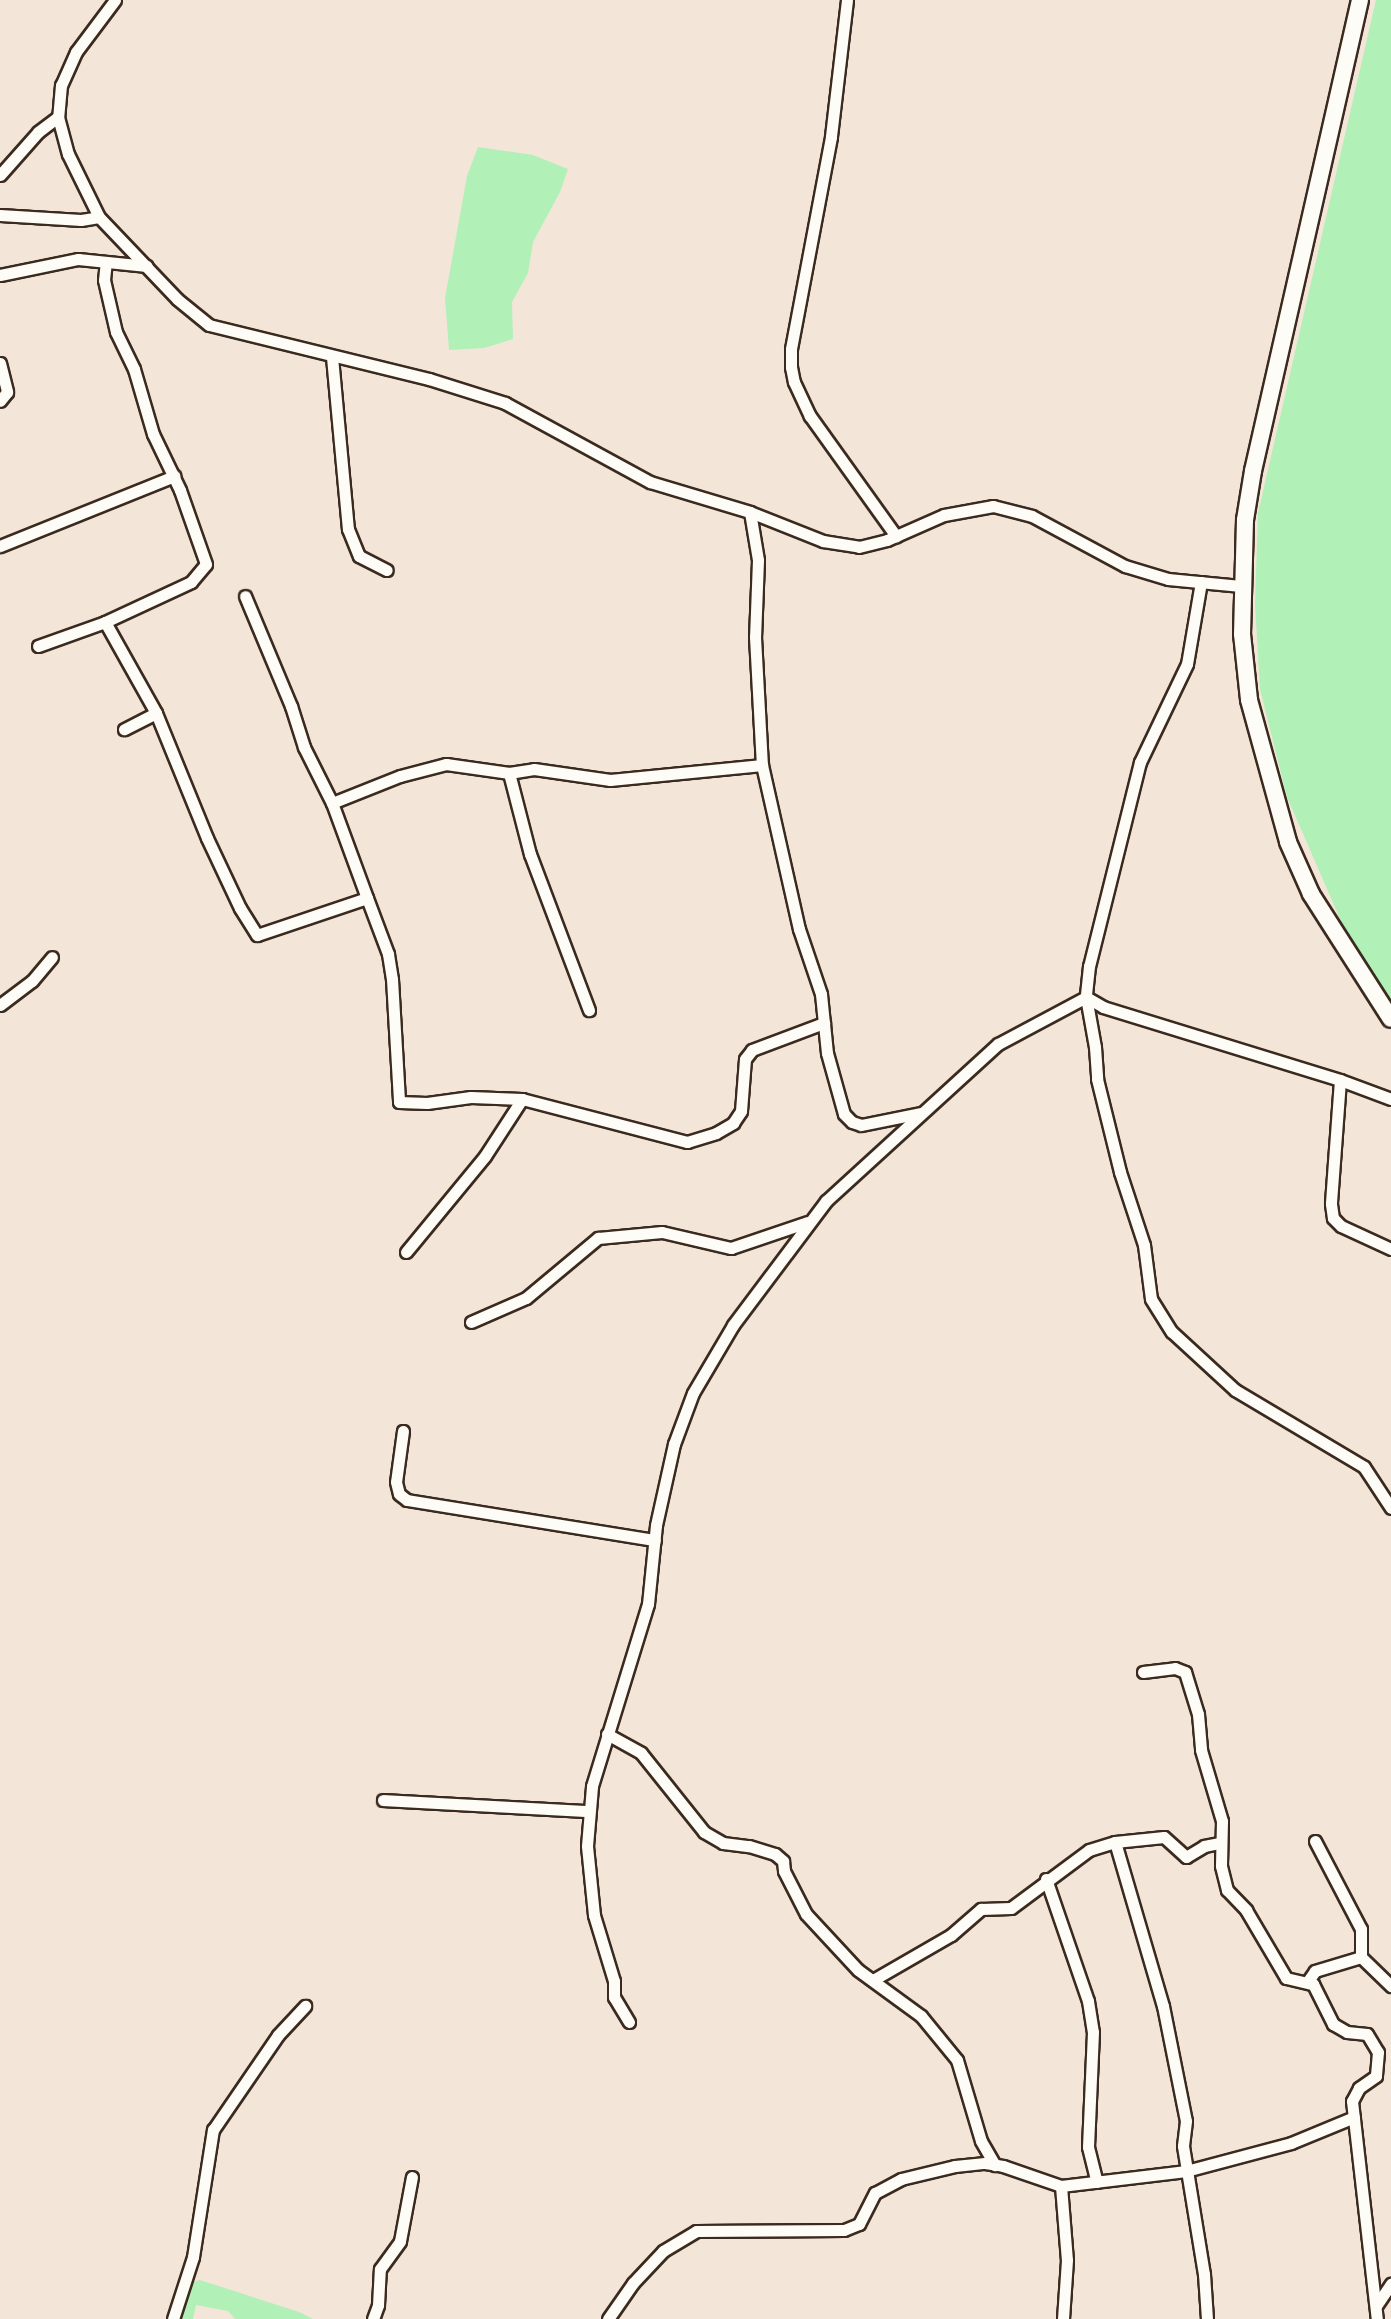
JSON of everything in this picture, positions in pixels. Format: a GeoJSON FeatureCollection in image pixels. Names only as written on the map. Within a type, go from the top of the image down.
{"type":"FeatureCollection","features":[{"type":"Feature","properties":{"kind":"street"},"geometry":{"type":"LineString","coordinates":[[115,0],[76,52],[61,85],[58,117],[68,154],[99,217],[209,325],[429,379],[505,403],[650,482],[750,512],[823,541],[859,547],[896,536],[944,515],[993,506],[1032,516],[1125,566],[1168,579],[1241,586]]}},
{"type":"Feature","properties":{"kind":"street"},"geometry":{"type":"LineString","coordinates":[[847,0],[831,137],[791,349],[791,367],[810,416],[896,536]]}},
{"type":"Feature","properties":{"kind":"street"},"geometry":{"type":"LineString","coordinates":[[1360,0],[1253,471],[1241,586],[1249,700],[1288,842],[1311,894],[1391,1019]]}},
{"type":"Feature","properties":{"kind":"street"},"geometry":{"type":"LineString","coordinates":[[0,175],[38,132],[58,117]]}},
{"type":"Feature","properties":{"kind":"street"},"geometry":{"type":"LineString","coordinates":[[0,215],[81,220],[99,217]]}},
{"type":"Feature","properties":{"kind":"street"},"geometry":{"type":"LineString","coordinates":[[0,275],[78,259],[147,266]]}},
{"type":"Feature","properties":{"kind":"street"},"geometry":{"type":"LineString","coordinates":[[38,646],[105,622],[191,582],[202,573],[206,564],[204,551],[174,476],[153,434],[134,369],[116,332],[104,280],[106,262]]}},
{"type":"Feature","properties":{"kind":"street"},"geometry":{"type":"LineString","coordinates":[[332,357],[348,529],[359,556],[387,570]]}},
{"type":"Feature","properties":{"kind":"street"},"geometry":{"type":"LineString","coordinates":[[0,363],[7,392],[0,401]]}},
{"type":"Feature","properties":{"kind":"street"},"geometry":{"type":"LineString","coordinates":[[0,546],[174,476]]}},
{"type":"Feature","properties":{"kind":"street"},"geometry":{"type":"LineString","coordinates":[[750,512],[758,560],[755,637],[762,765],[799,929],[821,994],[827,1053],[844,1114],[861,1125],[922,1113]]}},
{"type":"Feature","properties":{"kind":"street"},"geometry":{"type":"LineString","coordinates":[[1201,582],[1187,664],[1146,747],[1132,787],[1130,808],[1089,966],[1086,997],[1091,1016],[1097,1079],[1120,1172],[1144,1245],[1151,1299],[1172,1332],[1235,1390],[1364,1467],[1391,1508]]}},
{"type":"Feature","properties":{"kind":"street"},"geometry":{"type":"LineString","coordinates":[[245,596],[291,706],[304,747],[332,803],[388,954],[399,1102],[427,1103],[471,1097],[522,1099],[687,1142],[716,1133],[733,1123],[741,1111],[745,1059],[752,1050],[824,1023]]}},
{"type":"Feature","properties":{"kind":"street"},"geometry":{"type":"LineString","coordinates":[[105,622],[156,713],[207,838],[240,908],[257,935],[367,898]]}},
{"type":"Feature","properties":{"kind":"street"},"geometry":{"type":"LineString","coordinates":[[124,729],[156,713]]}},
{"type":"Feature","properties":{"kind":"street"},"geometry":{"type":"LineString","coordinates":[[332,803],[400,776],[446,764],[509,773],[534,769],[610,780],[762,765]]}},
{"type":"Feature","properties":{"kind":"street"},"geometry":{"type":"LineString","coordinates":[[509,773],[530,854],[589,1010]]}},
{"type":"Feature","properties":{"kind":"street"},"geometry":{"type":"LineString","coordinates":[[0,1005],[32,981],[52,957]]}},
{"type":"Feature","properties":{"kind":"street"},"geometry":{"type":"LineString","coordinates":[[1086,997],[1103,1007],[1340,1080],[1391,1099]]}},
{"type":"Feature","properties":{"kind":"street"},"geometry":{"type":"LineString","coordinates":[[629,2022],[614,1997],[614,1981],[594,1915],[587,1846],[589,1811],[592,1786],[648,1604],[655,1540],[674,1444],[693,1393],[733,1325],[826,1201],[998,1044],[1086,997]]}},
{"type":"Feature","properties":{"kind":"street"},"geometry":{"type":"LineString","coordinates":[[1340,1080],[1331,1186],[1333,1218],[1341,1226],[1391,1249]]}},
{"type":"Feature","properties":{"kind":"street"},"geometry":{"type":"LineString","coordinates":[[406,1252],[485,1156],[522,1099]]}},
{"type":"Feature","properties":{"kind":"street"},"geometry":{"type":"LineString","coordinates":[[471,1322],[526,1298],[598,1238],[662,1232],[731,1248],[808,1222]]}},
{"type":"Feature","properties":{"kind":"street"},"geometry":{"type":"LineString","coordinates":[[403,1431],[396,1482],[399,1494],[407,1500],[655,1540]]}},
{"type":"Feature","properties":{"kind":"street"},"geometry":{"type":"LineString","coordinates":[[1143,1672],[1175,1668],[1185,1672],[1198,1714],[1201,1750],[1222,1821],[1221,1866],[1227,1890],[1246,1910],[1286,1978],[1308,1981],[1318,1992],[1333,2024],[1347,2032],[1367,2034],[1378,2052],[1376,2076],[1359,2088],[1352,2101],[1376,2313]]}},
{"type":"Feature","properties":{"kind":"street"},"geometry":{"type":"LineString","coordinates":[[607,1734],[641,1753],[704,1832],[723,1843],[749,1846],[775,1854],[783,1861],[784,1871],[806,1914],[858,1970],[921,2016],[957,2060],[981,2141],[995,2165]]}},
{"type":"Feature","properties":{"kind":"street"},"geometry":{"type":"LineString","coordinates":[[383,1800],[589,1811]]}},
{"type":"Feature","properties":{"kind":"street"},"geometry":{"type":"LineString","coordinates":[[873,1980],[951,1935],[981,1909],[1011,1908],[1089,1850],[1115,1842],[1164,1837],[1186,1857],[1204,1846],[1220,1843]]}},
{"type":"Feature","properties":{"kind":"street"},"geometry":{"type":"LineString","coordinates":[[1315,1841],[1361,1929],[1361,1957],[1391,1986]]}},
{"type":"Feature","properties":{"kind":"street"},"geometry":{"type":"LineString","coordinates":[[1115,1842],[1163,2006],[1186,2121],[1183,2146],[1204,2274],[1207,2319]]}},
{"type":"Feature","properties":{"kind":"street"},"geometry":{"type":"LineString","coordinates":[[1046,1879],[1088,2001],[1093,2032],[1088,2147],[1097,2182]]}},
{"type":"Feature","properties":{"kind":"street"},"geometry":{"type":"LineString","coordinates":[[1308,1981],[1315,1971],[1361,1957]]}},
{"type":"Feature","properties":{"kind":"street"},"geometry":{"type":"LineString","coordinates":[[173,2319],[193,2257],[213,2130],[278,2035],[305,2006]]}},
{"type":"Feature","properties":{"kind":"street"},"geometry":{"type":"LineString","coordinates":[[608,2319],[633,2283],[663,2251],[696,2231],[844,2230],[859,2224],[875,2193],[901,2179],[955,2166],[995,2165],[1061,2186],[1186,2171],[1281,2147],[1354,2117]]}},
{"type":"Feature","properties":{"kind":"street"},"geometry":{"type":"LineString","coordinates":[[373,2319],[378,2305],[380,2269],[400,2241],[412,2177]]}},
{"type":"Feature","properties":{"kind":"street"},"geometry":{"type":"LineString","coordinates":[[1061,2186],[1067,2260],[1063,2319]]}},
{"type":"Feature","properties":{"kind":"street"},"geometry":{"type":"LineString","coordinates":[[1376,2313],[1391,2284]]}},
{"type":"Feature","properties":{"kind":"green space"},"geometry":{"type":"Polygon","coordinates":[[[1376,0],[1391,0],[1391,1003],[1344,928],[1287,797],[1260,689],[1255,605],[1258,513],[1376,0]]]}},
{"type":"Feature","properties":{"kind":"green space"},"geometry":{"type":"Polygon","coordinates":[[[478,147],[533,155],[568,169],[560,192],[533,242],[528,273],[512,302],[513,339],[484,348],[449,350],[445,298],[467,176],[478,147]]]}},
{"type":"Feature","properties":{"kind":"green space"},"geometry":{"type":"Polygon","coordinates":[[[200,2280],[313,2319],[235,2319],[228,2311],[196,2305],[193,2319],[176,2319],[187,2283],[200,2280]]]}}]}
